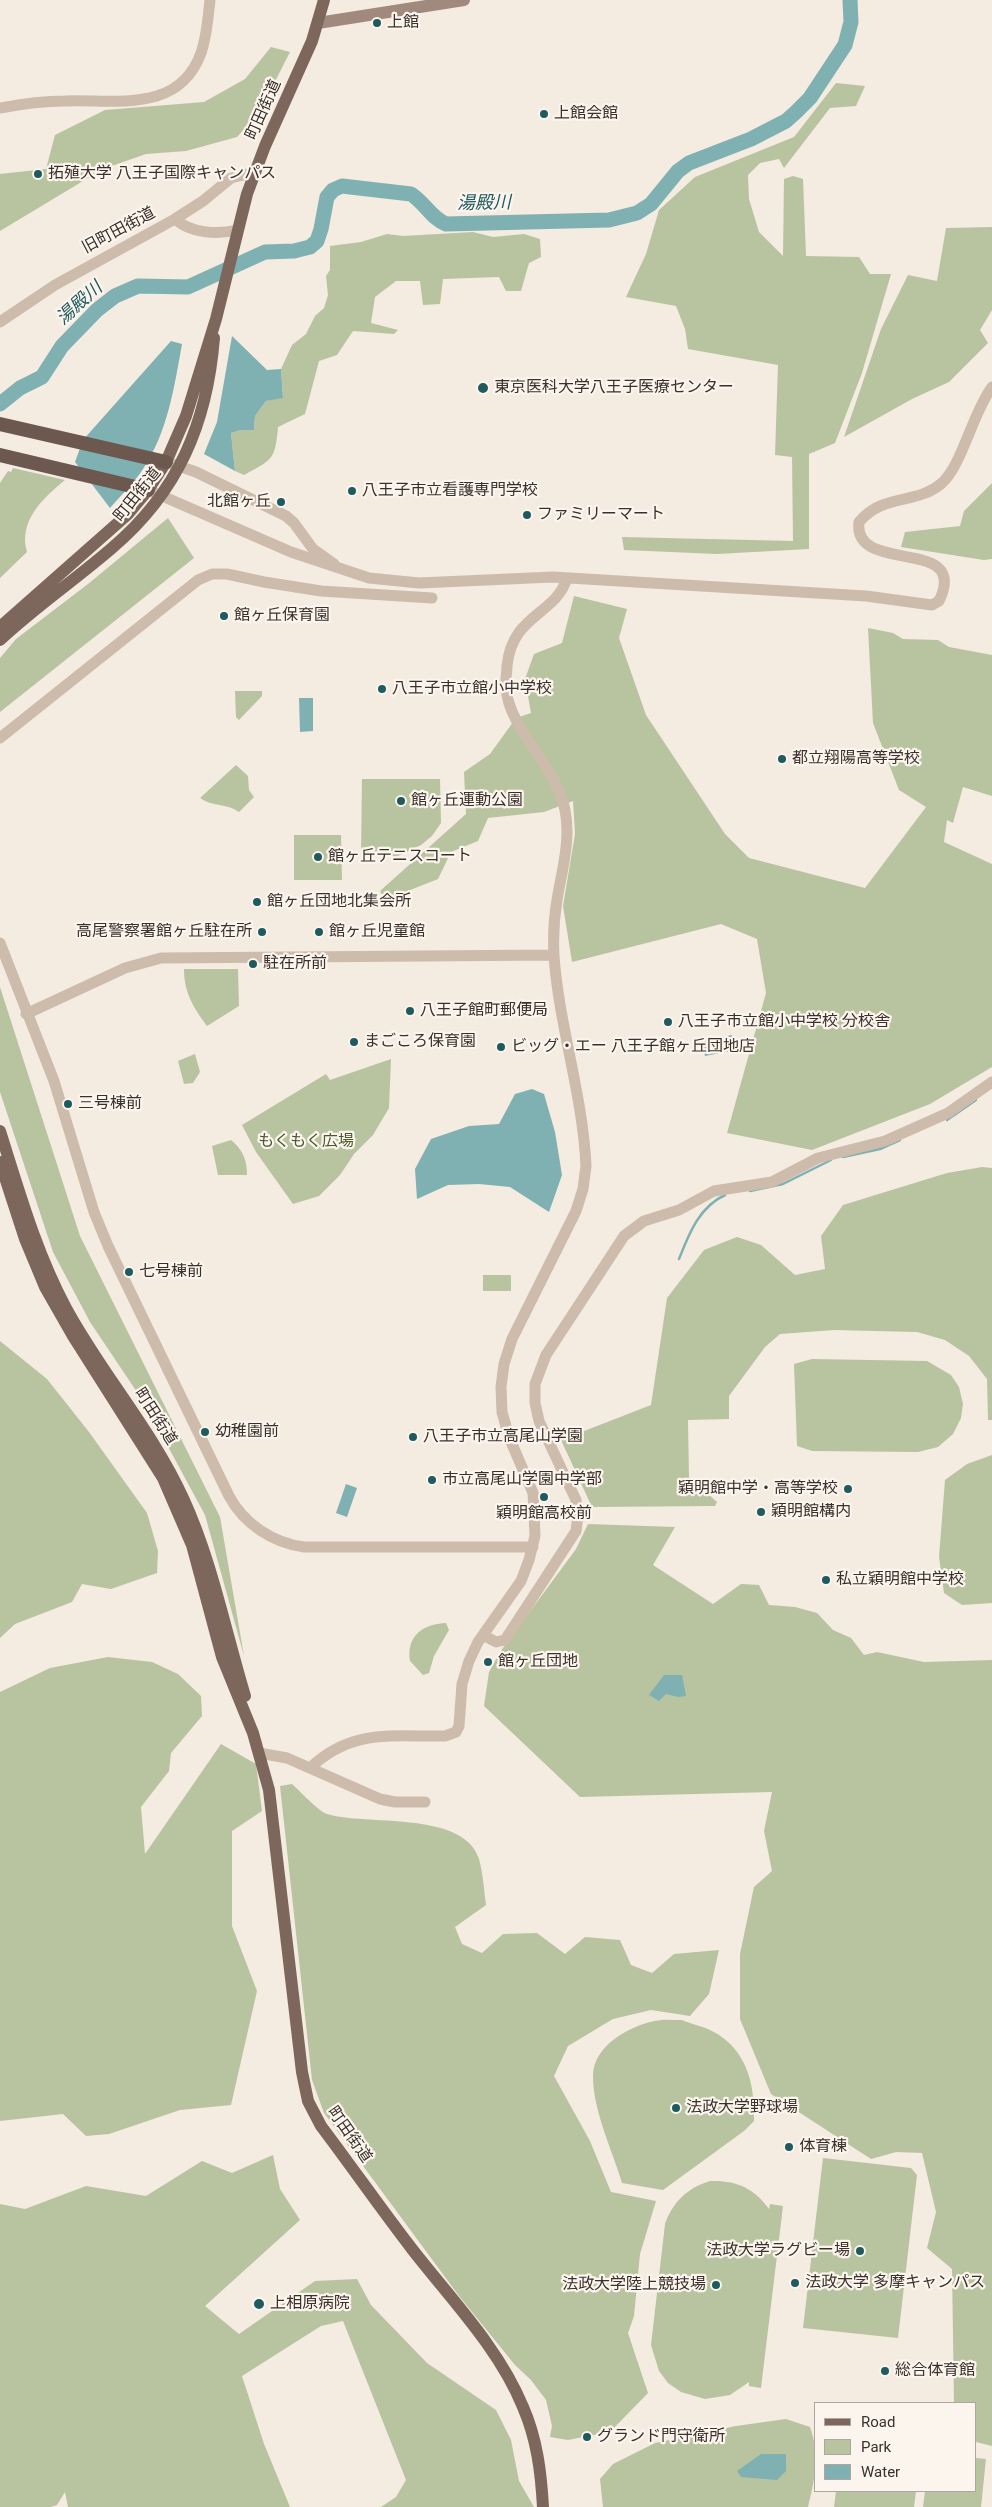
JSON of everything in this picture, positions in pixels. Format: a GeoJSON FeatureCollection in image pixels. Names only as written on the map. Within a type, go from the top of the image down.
{"type":"FeatureCollection","features":[{"type":"Feature","properties":{"kind":"highway"},"geometry":{"type":"LineString","coordinates":[[0,424],[159,460]]}},
{"type":"Feature","properties":{"kind":"highway"},"geometry":{"type":"LineString","coordinates":[[0,454],[148,490]]}},
{"type":"Feature","properties":{"kind":"main road","name":"町田街道"},"geometry":{"type":"LineString","coordinates":[[0,627],[111,530],[148,490],[159,460],[186,416],[216,318],[237,230],[255,172],[304,61],[324,0]]}},
{"type":"Feature","properties":{"kind":"main road"},"geometry":{"type":"LineString","coordinates":[[318,23],[464,0]]}},
{"type":"Feature","properties":{"kind":"main road","name":"町田街道"},"geometry":{"type":"LineString","coordinates":[[0,640],[39,605],[112,549],[162,495],[180,466],[198,424],[212,365],[216,318]]}},
{"type":"Feature","properties":{"kind":"main road","name":"町田街道"},"geometry":{"type":"LineString","coordinates":[[0,1131],[36,1241],[63,1311]]}},
{"type":"Feature","properties":{"kind":"main road","name":"町田街道"},"geometry":{"type":"LineString","coordinates":[[0,1162],[28,1248],[63,1311],[136,1426],[174,1500],[207,1580],[222,1658],[253,1733],[274,1819],[302,2072],[311,2108],[321,2126],[410,2246],[487,2344],[515,2388],[536,2446],[543,2507]]}},
{"type":"Feature","properties":{"kind":"street"},"geometry":{"type":"LineString","coordinates":[[0,108],[56,101],[137,101],[166,93],[184,80],[199,57],[205,36],[210,0]]}},
{"type":"Feature","properties":{"kind":"street","name":"旧町田街道"},"geometry":{"type":"LineString","coordinates":[[0,322],[55,285],[175,219],[203,201],[231,178],[255,172]]}},
{"type":"Feature","properties":{"kind":"street"},"geometry":{"type":"LineString","coordinates":[[175,219],[182,226],[202,231],[224,232],[237,230]]}},
{"type":"Feature","properties":{"kind":"street"},"geometry":{"type":"LineString","coordinates":[[148,490],[291,552],[344,572],[369,578],[419,583],[542,577],[567,578],[866,596],[932,605],[939,601],[943,588],[943,579],[937,566],[925,560],[898,556],[866,545],[861,539],[860,522],[876,506],[888,501],[925,494],[944,482],[992,387]]}},
{"type":"Feature","properties":{"kind":"street"},"geometry":{"type":"LineString","coordinates":[[159,460],[180,466],[286,516],[294,523],[313,549],[344,572]]}},
{"type":"Feature","properties":{"kind":"street"},"geometry":{"type":"LineString","coordinates":[[0,738],[198,580],[212,574],[227,574],[321,591],[432,598]]}},
{"type":"Feature","properties":{"kind":"street"},"geometry":{"type":"LineString","coordinates":[[310,1768],[336,1748],[356,1739],[445,1736],[454,1733],[459,1726],[460,1695],[464,1673],[483,1635],[518,1586],[533,1547],[535,1527],[534,1497],[503,1418],[501,1399],[502,1373],[512,1339],[576,1211],[584,1186],[586,1166],[554,955],[555,913],[567,846],[566,813],[557,782],[516,718],[506,689],[507,664],[516,635],[526,622],[542,611],[561,591],[567,578]]}},
{"type":"Feature","properties":{"kind":"street"},"geometry":{"type":"LineString","coordinates":[[0,944],[54,1081],[92,1204],[108,1246],[227,1492],[246,1519],[272,1538],[304,1547],[533,1547]]}},
{"type":"Feature","properties":{"kind":"street"},"geometry":{"type":"LineString","coordinates":[[26,1014],[124,968],[161,958],[554,955]]}},
{"type":"Feature","properties":{"kind":"street"},"geometry":{"type":"LineString","coordinates":[[483,1635],[496,1642],[506,1638],[576,1531],[578,1516],[576,1500],[539,1421],[535,1403],[535,1384],[546,1355],[624,1236],[644,1221],[679,1210],[714,1191],[772,1182],[818,1158],[885,1141],[948,1113],[992,1082]]}},
{"type":"Feature","properties":{"kind":"street"},"geometry":{"type":"LineString","coordinates":[[259,1752],[287,1758],[380,1799],[395,1802],[425,1802]]}},
{"type":"Feature","properties":{"kind":"green space"},"geometry":{"type":"Polygon","coordinates":[[[271,47],[290,52],[259,113],[237,137],[186,151],[146,154],[103,169],[0,231],[0,174],[46,169],[55,135],[105,110],[204,102],[245,79],[271,47]]]}},
{"type":"Feature","properties":{"kind":"green space"},"geometry":{"type":"Polygon","coordinates":[[[836,83],[865,86],[856,106],[830,108],[784,168],[779,159],[760,163],[748,175],[749,199],[759,232],[783,256],[784,179],[793,176],[803,179],[806,256],[859,257],[870,274],[891,274],[862,373],[835,443],[809,454],[809,549],[717,554],[624,550],[622,537],[793,541],[792,457],[775,455],[778,365],[688,349],[685,329],[676,306],[626,297],[646,254],[659,210],[695,177],[794,137],[836,83]]]}},
{"type":"Feature","properties":{"kind":"green space"},"geometry":{"type":"Polygon","coordinates":[[[992,227],[992,310],[980,330],[988,343],[949,382],[912,399],[844,437],[881,329],[908,275],[937,281],[946,228],[992,227]]]}},
{"type":"Feature","properties":{"kind":"green space"},"geometry":{"type":"Polygon","coordinates":[[[473,232],[493,237],[524,234],[540,239],[541,257],[529,263],[521,291],[506,291],[499,277],[443,279],[440,304],[423,305],[420,281],[396,281],[375,297],[371,323],[398,330],[394,334],[353,331],[337,355],[319,361],[305,414],[278,427],[276,446],[271,457],[244,475],[235,471],[231,433],[241,430],[254,430],[255,416],[266,401],[283,397],[281,369],[292,345],[306,334],[315,316],[324,308],[328,295],[326,276],[330,270],[330,246],[361,242],[387,234],[403,236],[473,232]]]}},
{"type":"Feature","properties":{"kind":"green space"},"geometry":{"type":"Polygon","coordinates":[[[13,468],[65,480],[34,511],[26,530],[27,552],[0,578],[0,483],[8,471],[11,472],[13,468]]]}},
{"type":"Feature","properties":{"kind":"green space"},"geometry":{"type":"Polygon","coordinates":[[[992,483],[992,559],[984,560],[901,547],[905,532],[960,526],[964,511],[992,483]]]}},
{"type":"Feature","properties":{"kind":"green space"},"geometry":{"type":"Polygon","coordinates":[[[168,518],[194,558],[0,712],[0,658],[16,639],[88,584],[168,518]]]}},
{"type":"Feature","properties":{"kind":"green space"},"geometry":{"type":"Polygon","coordinates":[[[574,596],[627,609],[619,638],[646,715],[725,834],[749,858],[865,888],[926,807],[899,790],[873,723],[868,628],[893,633],[903,639],[938,640],[949,647],[992,655],[992,796],[963,787],[953,823],[947,820],[944,842],[992,864],[992,1067],[930,1104],[812,1150],[727,1133],[766,993],[757,939],[721,924],[572,962],[563,906],[575,834],[573,801],[544,812],[488,818],[478,841],[451,852],[438,879],[385,900],[380,891],[466,814],[464,772],[490,754],[516,718],[531,713],[525,679],[534,654],[562,643],[574,596]]]}},
{"type":"Feature","properties":{"kind":"green space"},"geometry":{"type":"Polygon","coordinates":[[[235,691],[262,691],[262,696],[239,720],[236,717],[235,691]]]}},
{"type":"Feature","properties":{"kind":"green space"},"geometry":{"type":"Polygon","coordinates":[[[236,765],[248,776],[249,790],[254,797],[239,812],[230,807],[209,803],[200,798],[236,765]]]}},
{"type":"Feature","properties":{"kind":"green space","name":"館ヶ丘運動公園"},"geometry":{"type":"Polygon","coordinates":[[[362,779],[440,779],[441,823],[432,836],[421,845],[398,856],[361,857],[362,779]]]}},
{"type":"Feature","properties":{"kind":"green space","name":"館ヶ丘テニスコート"},"geometry":{"type":"Polygon","coordinates":[[[294,835],[341,835],[342,880],[294,880],[294,835]]]}},
{"type":"Feature","properties":{"kind":"green space"},"geometry":{"type":"Polygon","coordinates":[[[184,969],[238,969],[239,1006],[207,1026],[190,999],[184,977],[184,969]]]}},
{"type":"Feature","properties":{"kind":"green space"},"geometry":{"type":"Polygon","coordinates":[[[0,987],[80,1236],[220,1517],[244,1656],[205,1515],[145,1404],[90,1322],[53,1252],[0,1092],[0,987]]]}},
{"type":"Feature","properties":{"kind":"green space"},"geometry":{"type":"Polygon","coordinates":[[[195,1054],[200,1072],[193,1083],[184,1084],[178,1061],[195,1054]]]}},
{"type":"Feature","properties":{"kind":"green space","name":"もくもく広場"},"geometry":{"type":"Polygon","coordinates":[[[391,1059],[389,1108],[373,1135],[354,1154],[340,1175],[319,1196],[293,1204],[256,1152],[242,1125],[326,1074],[330,1080],[391,1059]]]}},
{"type":"Feature","properties":{"kind":"green space"},"geometry":{"type":"Polygon","coordinates":[[[231,1140],[239,1148],[243,1156],[247,1175],[218,1175],[212,1146],[231,1140]]]}},
{"type":"Feature","properties":{"kind":"green space"},"geometry":{"type":"Polygon","coordinates":[[[982,1167],[992,1168],[992,1420],[988,1420],[987,1379],[969,1356],[945,1340],[917,1332],[834,1330],[780,1334],[765,1347],[729,1396],[729,1419],[688,1420],[689,1477],[717,1502],[715,1506],[592,1507],[561,1440],[651,1405],[667,1298],[704,1250],[737,1237],[761,1245],[795,1275],[825,1269],[821,1236],[843,1205],[947,1173],[982,1167]]]}},
{"type":"Feature","properties":{"kind":"green space"},"geometry":{"type":"Polygon","coordinates":[[[483,1275],[511,1275],[511,1291],[483,1291],[483,1275]]]}},
{"type":"Feature","properties":{"kind":"green space"},"geometry":{"type":"Polygon","coordinates":[[[0,1341],[47,1379],[89,1432],[147,1513],[158,1551],[157,1573],[111,1589],[82,1584],[72,1602],[15,1624],[0,1638],[0,1341]]]}},
{"type":"Feature","properties":{"kind":"green space"},"geometry":{"type":"Polygon","coordinates":[[[812,1359],[927,1361],[951,1375],[959,1387],[963,1404],[961,1418],[953,1434],[938,1447],[918,1452],[812,1451],[797,1446],[794,1364],[812,1359]]]}},
{"type":"Feature","properties":{"kind":"green space"},"geometry":{"type":"Polygon","coordinates":[[[992,1455],[992,1603],[962,1605],[944,1593],[939,1557],[945,1480],[967,1464],[992,1455]]]}},
{"type":"Feature","properties":{"kind":"green space"},"geometry":{"type":"Polygon","coordinates":[[[588,1524],[675,1527],[653,1565],[713,1604],[741,1584],[759,1585],[769,1605],[795,1607],[817,1613],[833,1630],[851,1638],[864,1655],[877,1652],[924,1662],[992,1660],[992,2446],[977,2442],[977,2402],[954,2402],[952,2269],[927,2248],[936,2212],[922,2153],[896,2152],[871,2159],[771,2094],[740,2019],[740,1954],[754,1887],[772,1871],[764,1831],[772,1792],[580,1797],[484,1706],[489,1672],[500,1652],[576,1549],[588,1524]]]}},
{"type":"Feature","properties":{"kind":"green space"},"geometry":{"type":"Polygon","coordinates":[[[446,1623],[449,1630],[434,1656],[429,1673],[423,1675],[410,1661],[409,1652],[414,1638],[423,1629],[446,1623]]]}},
{"type":"Feature","properties":{"kind":"green space"},"geometry":{"type":"Polygon","coordinates":[[[108,1657],[152,1662],[178,1674],[201,1696],[202,1716],[171,1753],[169,1771],[141,1807],[145,1854],[221,1744],[256,1764],[262,1811],[232,1831],[232,1926],[257,1991],[231,2105],[180,2110],[109,2134],[86,2136],[63,2114],[0,2121],[0,1692],[50,1668],[108,1657]]]}},
{"type":"Feature","properties":{"kind":"green space"},"geometry":{"type":"Polygon","coordinates":[[[292,1784],[314,1805],[327,1814],[434,1826],[454,1833],[470,1843],[479,1859],[486,1905],[455,1927],[462,1944],[482,1953],[503,1934],[537,1933],[565,1954],[585,1937],[620,1940],[631,1965],[652,1973],[674,1954],[719,1950],[709,1994],[690,2016],[651,2010],[613,2019],[568,2046],[554,2076],[590,2141],[611,2192],[656,2201],[640,2254],[634,2316],[628,2333],[648,2393],[610,2432],[568,2440],[550,2437],[552,2426],[546,2400],[459,2296],[324,2113],[312,2080],[280,1786],[292,1784]]]}},
{"type":"Feature","properties":{"kind":"green space","name":"法政大学野球場"},"geometry":{"type":"Polygon","coordinates":[[[682,2020],[708,2029],[724,2039],[741,2058],[753,2094],[754,2121],[744,2131],[663,2190],[622,2183],[596,2103],[593,2076],[595,2065],[599,2055],[614,2039],[634,2027],[655,2021],[682,2020]]]}},
{"type":"Feature","properties":{"kind":"green space"},"geometry":{"type":"Polygon","coordinates":[[[273,2155],[280,2189],[300,2220],[205,2306],[239,2334],[315,2281],[357,2279],[371,2305],[427,2363],[496,2410],[511,2440],[519,2481],[534,2507],[381,2507],[396,2497],[406,2480],[343,2321],[321,2326],[242,2376],[264,2444],[290,2507],[68,2507],[65,2492],[57,2505],[51,2507],[0,2507],[0,2204],[25,2209],[86,2186],[146,2196],[202,2161],[232,2173],[273,2155]]]}},
{"type":"Feature","properties":{"kind":"green space","name":"法政大学ラグビー場"},"geometry":{"type":"Polygon","coordinates":[[[823,2158],[911,2168],[917,2175],[898,2338],[803,2328],[823,2158]]]}},
{"type":"Feature","properties":{"kind":"green space","name":"法政大学陸上競技場"},"geometry":{"type":"Polygon","coordinates":[[[710,2181],[728,2182],[744,2187],[757,2196],[769,2209],[770,2204],[783,2206],[761,2388],[749,2386],[749,2382],[730,2395],[705,2399],[681,2392],[668,2383],[659,2371],[651,2345],[665,2224],[672,2209],[682,2197],[694,2188],[710,2181]]]}},
{"type":"Feature","properties":{"kind":"green space"},"geometry":{"type":"Polygon","coordinates":[[[786,2419],[810,2427],[814,2442],[814,2476],[808,2507],[603,2507],[600,2479],[613,2464],[655,2443],[736,2426],[786,2419]]]}},
{"type":"Feature","properties":{"kind":"green space"},"geometry":{"type":"Polygon","coordinates":[[[977,2458],[986,2459],[981,2507],[923,2507],[925,2492],[977,2492],[977,2458]]]}},
{"type":"Feature","properties":{"kind":"green space"},"geometry":{"type":"Polygon","coordinates":[[[836,2492],[916,2492],[914,2507],[834,2507],[836,2492]]]}},
{"type":"Feature","properties":{"kind":"water"},"geometry":{"type":"Polygon","coordinates":[[[232,336],[267,370],[281,369],[283,398],[266,401],[255,416],[254,430],[241,430],[231,433],[235,471],[204,454],[217,422],[232,336]]]}},
{"type":"Feature","properties":{"kind":"water"},"geometry":{"type":"Polygon","coordinates":[[[171,341],[182,344],[173,393],[159,440],[143,469],[110,508],[75,462],[83,440],[171,341]]]}},
{"type":"Feature","properties":{"kind":"water"},"geometry":{"type":"Polygon","coordinates":[[[299,698],[313,698],[313,731],[300,732],[299,698]]]}},
{"type":"Feature","properties":{"kind":"water"},"geometry":{"type":"Polygon","coordinates":[[[732,1035],[735,1050],[705,1056],[701,1041],[732,1035]]]}},
{"type":"Feature","properties":{"kind":"water"},"geometry":{"type":"Polygon","coordinates":[[[532,1089],[544,1094],[555,1132],[562,1175],[549,1212],[510,1187],[479,1184],[448,1185],[417,1199],[415,1169],[431,1139],[469,1126],[499,1124],[515,1094],[532,1089]]]}},
{"type":"Feature","properties":{"kind":"water"},"geometry":{"type":"Polygon","coordinates":[[[346,1484],[357,1488],[347,1517],[336,1513],[346,1484]]]}},
{"type":"Feature","properties":{"kind":"water"},"geometry":{"type":"Polygon","coordinates":[[[664,1675],[682,1675],[686,1696],[678,1697],[666,1694],[659,1701],[649,1695],[664,1675]]]}},
{"type":"Feature","properties":{"kind":"water"},"geometry":{"type":"Polygon","coordinates":[[[761,2454],[786,2454],[786,2471],[777,2480],[741,2477],[737,2471],[761,2454]]]}},
{"type":"Feature","properties":{"kind":"waterway","name":"湯殿川"},"geometry":{"type":"LineString","coordinates":[[0,404],[20,388],[42,377],[62,346],[97,310],[115,296],[138,286],[188,287],[265,252],[294,251],[310,247],[317,241],[327,197],[333,190],[342,186],[411,194],[436,218],[446,224],[609,220],[637,213],[651,204],[678,171],[689,163],[751,139],[786,121],[796,112],[810,98],[845,45],[851,22],[850,0]]}},
{"type":"Feature","properties":{"kind":"waterway"},"geometry":{"type":"LineString","coordinates":[[947,1120],[976,1100]]}},
{"type":"Feature","properties":{"kind":"waterway"},"geometry":{"type":"LineString","coordinates":[[843,1157],[880,1149],[900,1140]]}},
{"type":"Feature","properties":{"kind":"waterway"},"geometry":{"type":"LineString","coordinates":[[750,1191],[783,1184],[831,1160]]}},
{"type":"Feature","properties":{"kind":"waterway"},"geometry":{"type":"LineString","coordinates":[[679,1259],[696,1222],[708,1207],[725,1195]]}},
{"type":"Feature","properties":{"kind":"place","name":"上館"},"geometry":{"type":"Point","coordinates":[377,23]}},
{"type":"Feature","properties":{"kind":"place","name":"上館会館"},"geometry":{"type":"Point","coordinates":[544,114]}},
{"type":"Feature","properties":{"kind":"place","name":"拓殖大学 八王子国際キャンパス"},"geometry":{"type":"Point","coordinates":[38,174]}},
{"type":"Feature","properties":{"kind":"place","name":"東京医科大学八王子医療センター"},"geometry":{"type":"Point","coordinates":[483,388]}},
{"type":"Feature","properties":{"kind":"place","name":"八王子市立看護専門学校"},"geometry":{"type":"Point","coordinates":[352,491]}},
{"type":"Feature","properties":{"kind":"place","name":"北館ヶ丘"},"geometry":{"type":"Point","coordinates":[281,502]}},
{"type":"Feature","properties":{"kind":"place","name":"ファミリーマート"},"geometry":{"type":"Point","coordinates":[527,515]}},
{"type":"Feature","properties":{"kind":"place","name":"館ヶ丘保育園"},"geometry":{"type":"Point","coordinates":[224,616]}},
{"type":"Feature","properties":{"kind":"place","name":"八王子市立館小中学校"},"geometry":{"type":"Point","coordinates":[382,689]}},
{"type":"Feature","properties":{"kind":"place","name":"都立翔陽高等学校"},"geometry":{"type":"Point","coordinates":[782,759]}},
{"type":"Feature","properties":{"kind":"place","name":"館ヶ丘運動公園"},"geometry":{"type":"Point","coordinates":[401,801]}},
{"type":"Feature","properties":{"kind":"place","name":"館ヶ丘テニスコート"},"geometry":{"type":"Point","coordinates":[318,857]}},
{"type":"Feature","properties":{"kind":"place","name":"館ヶ丘団地北集会所"},"geometry":{"type":"Point","coordinates":[257,902]}},
{"type":"Feature","properties":{"kind":"place","name":"高尾警察署館ヶ丘駐在所"},"geometry":{"type":"Point","coordinates":[262,932]}},
{"type":"Feature","properties":{"kind":"place","name":"館ヶ丘児童館"},"geometry":{"type":"Point","coordinates":[319,932]}},
{"type":"Feature","properties":{"kind":"place","name":"駐在所前"},"geometry":{"type":"Point","coordinates":[253,964]}},
{"type":"Feature","properties":{"kind":"place","name":"八王子館町郵便局"},"geometry":{"type":"Point","coordinates":[410,1011]}},
{"type":"Feature","properties":{"kind":"place","name":"八王子市立館小中学校 分校舎"},"geometry":{"type":"Point","coordinates":[668,1022]}},
{"type":"Feature","properties":{"kind":"place","name":"まごころ保育園"},"geometry":{"type":"Point","coordinates":[354,1042]}},
{"type":"Feature","properties":{"kind":"place","name":"ビッグ・エー 八王子館ヶ丘団地店"},"geometry":{"type":"Point","coordinates":[501,1047]}},
{"type":"Feature","properties":{"kind":"place","name":"三号棟前"},"geometry":{"type":"Point","coordinates":[68,1104]}},
{"type":"Feature","properties":{"kind":"place","name":"七号棟前"},"geometry":{"type":"Point","coordinates":[129,1272]}},
{"type":"Feature","properties":{"kind":"place","name":"幼稚園前"},"geometry":{"type":"Point","coordinates":[205,1432]}},
{"type":"Feature","properties":{"kind":"place","name":"八王子市立高尾山学園"},"geometry":{"type":"Point","coordinates":[413,1437]}},
{"type":"Feature","properties":{"kind":"place","name":"市立高尾山学園中学部"},"geometry":{"type":"Point","coordinates":[432,1480]}},
{"type":"Feature","properties":{"kind":"place","name":"穎明館中学・高等学校"},"geometry":{"type":"Point","coordinates":[848,1489]}},
{"type":"Feature","properties":{"kind":"place","name":"穎明館高校前"},"geometry":{"type":"Point","coordinates":[544,1497]}},
{"type":"Feature","properties":{"kind":"place","name":"穎明館構内"},"geometry":{"type":"Point","coordinates":[761,1512]}},
{"type":"Feature","properties":{"kind":"place","name":"私立穎明館中学校"},"geometry":{"type":"Point","coordinates":[826,1580]}},
{"type":"Feature","properties":{"kind":"place","name":"館ヶ丘団地"},"geometry":{"type":"Point","coordinates":[488,1662]}},
{"type":"Feature","properties":{"kind":"place","name":"法政大学野球場"},"geometry":{"type":"Point","coordinates":[676,2108]}},
{"type":"Feature","properties":{"kind":"place","name":"体育棟"},"geometry":{"type":"Point","coordinates":[789,2147]}},
{"type":"Feature","properties":{"kind":"place","name":"法政大学ラグビー場"},"geometry":{"type":"Point","coordinates":[860,2251]}},
{"type":"Feature","properties":{"kind":"place","name":"法政大学 多摩キャンパス"},"geometry":{"type":"Point","coordinates":[795,2283]}},
{"type":"Feature","properties":{"kind":"place","name":"法政大学陸上競技場"},"geometry":{"type":"Point","coordinates":[716,2285]}},
{"type":"Feature","properties":{"kind":"place","name":"上相原病院"},"geometry":{"type":"Point","coordinates":[259,2304]}},
{"type":"Feature","properties":{"kind":"place","name":"総合体育館"},"geometry":{"type":"Point","coordinates":[885,2371]}},
{"type":"Feature","properties":{"kind":"place","name":"グランド門守衛所"},"geometry":{"type":"Point","coordinates":[587,2437]}}]}
